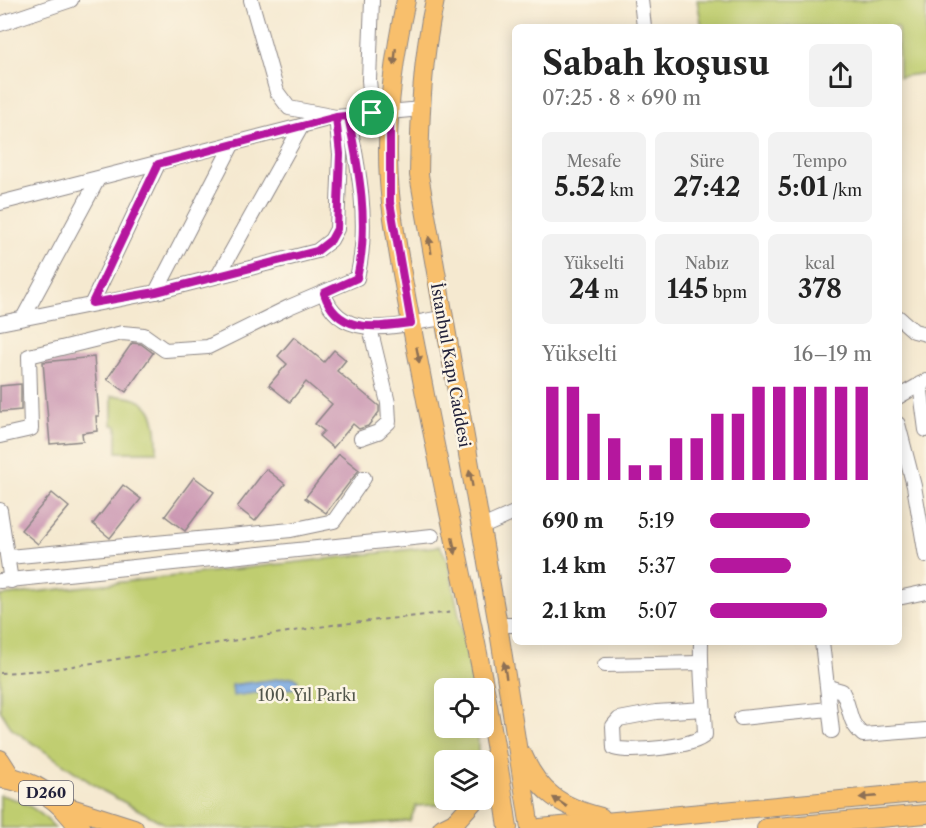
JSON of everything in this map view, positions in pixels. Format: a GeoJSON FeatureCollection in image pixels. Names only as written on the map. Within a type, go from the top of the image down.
{"type":"FeatureCollection","features":[{"type":"Feature","properties":{"kind":"highway","name":"D260"},"geometry":{"type":"LineString","coordinates":[[6,778],[39,788],[62,806],[80,828]]}},
{"type":"Feature","properties":{"kind":"main road"},"geometry":{"type":"LineString","coordinates":[[406,0],[397,44],[390,110],[390,202],[411,323],[497,750],[508,828]]}},
{"type":"Feature","properties":{"kind":"main road","name":"İstanbul Kapı Caddesi"},"geometry":{"type":"LineString","coordinates":[[435,0],[428,33],[421,109],[419,175],[480,528],[506,625],[514,728]]}},
{"type":"Feature","properties":{"kind":"main road"},"geometry":{"type":"LineString","coordinates":[[514,728],[524,758],[536,779],[554,799],[574,810],[615,820]]}},
{"type":"Feature","properties":{"kind":"main road"},"geometry":{"type":"LineString","coordinates":[[514,728],[530,828]]}},
{"type":"Feature","properties":{"kind":"main road"},"geometry":{"type":"LineString","coordinates":[[494,757],[497,750]]}},
{"type":"Feature","properties":{"kind":"main road"},"geometry":{"type":"LineString","coordinates":[[0,759],[6,778]]}},
{"type":"Feature","properties":{"kind":"main road"},"geometry":{"type":"LineString","coordinates":[[540,828],[926,792]]}},
{"type":"Feature","properties":{"kind":"main road"},"geometry":{"type":"LineString","coordinates":[[62,806],[134,828]]}},
{"type":"Feature","properties":{"kind":"main road"},"geometry":{"type":"LineString","coordinates":[[442,828],[456,821],[466,810]]}},
{"type":"Feature","properties":{"kind":"main road"},"geometry":{"type":"LineString","coordinates":[[766,828],[926,814]]}},
{"type":"Feature","properties":{"kind":"street"},"geometry":{"type":"LineString","coordinates":[[0,24],[70,0]]}},
{"type":"Feature","properties":{"kind":"street"},"geometry":{"type":"LineString","coordinates":[[251,0],[278,92],[289,108],[342,116]]}},
{"type":"Feature","properties":{"kind":"street"},"geometry":{"type":"LineString","coordinates":[[372,0],[369,80],[372,113]]}},
{"type":"Feature","properties":{"kind":"street"},"geometry":{"type":"LineString","coordinates":[[641,0],[644,24]]}},
{"type":"Feature","properties":{"kind":"street"},"geometry":{"type":"LineString","coordinates":[[0,203],[342,116],[421,109]]}},
{"type":"Feature","properties":{"kind":"street"},"geometry":{"type":"LineString","coordinates":[[0,323],[156,292],[317,251],[331,240],[337,229],[342,116]]}},
{"type":"Feature","properties":{"kind":"street"},"geometry":{"type":"LineString","coordinates":[[0,436],[31,429],[29,356],[122,333],[144,335],[165,350],[208,346],[357,278],[363,255],[358,179],[342,116]]}},
{"type":"Feature","properties":{"kind":"street"},"geometry":{"type":"LineString","coordinates":[[218,276],[302,127]]}},
{"type":"Feature","properties":{"kind":"street"},"geometry":{"type":"LineString","coordinates":[[156,292],[232,145]]}},
{"type":"Feature","properties":{"kind":"street"},"geometry":{"type":"LineString","coordinates":[[92,303],[158,164]]}},
{"type":"Feature","properties":{"kind":"street"},"geometry":{"type":"LineString","coordinates":[[23,318],[98,179]]}},
{"type":"Feature","properties":{"kind":"street"},"geometry":{"type":"LineString","coordinates":[[324,293],[331,309],[348,324],[370,328],[442,318]]}},
{"type":"Feature","properties":{"kind":"street"},"geometry":{"type":"LineString","coordinates":[[902,320],[914,331],[926,334]]}},
{"type":"Feature","properties":{"kind":"street"},"geometry":{"type":"LineString","coordinates":[[361,438],[378,432],[389,422],[388,402],[370,328]]}},
{"type":"Feature","properties":{"kind":"street"},"geometry":{"type":"LineString","coordinates":[[902,395],[923,382],[926,430]]}},
{"type":"Feature","properties":{"kind":"street"},"geometry":{"type":"LineString","coordinates":[[902,435],[920,486],[926,556]]}},
{"type":"Feature","properties":{"kind":"street"},"geometry":{"type":"LineString","coordinates":[[9,557],[291,530],[334,521],[364,478]]}},
{"type":"Feature","properties":{"kind":"street"},"geometry":{"type":"LineString","coordinates":[[0,510],[9,557],[6,581],[432,536]]}},
{"type":"Feature","properties":{"kind":"street"},"geometry":{"type":"LineString","coordinates":[[480,528],[512,514]]}},
{"type":"Feature","properties":{"kind":"street"},"geometry":{"type":"LineString","coordinates":[[902,597],[926,592]]}},
{"type":"Feature","properties":{"kind":"street"},"geometry":{"type":"LineString","coordinates":[[701,645],[700,663],[704,709],[705,735],[699,741],[623,750],[614,748],[613,726],[618,718],[656,712],[704,709]]}},
{"type":"Feature","properties":{"kind":"street"},"geometry":{"type":"LineString","coordinates":[[822,645],[831,731]]}},
{"type":"Feature","properties":{"kind":"street"},"geometry":{"type":"LineString","coordinates":[[604,665],[700,663]]}},
{"type":"Feature","properties":{"kind":"street"},"geometry":{"type":"LineString","coordinates":[[828,687],[842,691],[849,702],[852,725],[863,735],[926,730]]}},
{"type":"Feature","properties":{"kind":"street"},"geometry":{"type":"LineString","coordinates":[[741,718],[829,709]]}},
{"type":"Feature","properties":{"kind":"path"},"geometry":{"type":"LineString","coordinates":[[0,673],[71,667],[332,625],[468,611]]}},
{"type":"Feature","properties":{"kind":"green space"},"geometry":{"type":"Polygon","coordinates":[[[697,0],[926,0],[926,73],[902,77],[902,24],[701,24],[697,0]]]}},
{"type":"Feature","properties":{"kind":"green space"},"geometry":{"type":"Polygon","coordinates":[[[112,396],[137,399],[150,410],[156,428],[157,452],[117,452],[117,426],[112,425],[112,396]]]}},
{"type":"Feature","properties":{"kind":"green space","name":"100. Yıl Parkı"},"geometry":{"type":"Polygon","coordinates":[[[440,546],[448,561],[472,678],[434,678],[434,738],[478,738],[478,750],[434,750],[434,805],[416,806],[410,821],[321,828],[185,828],[165,824],[103,791],[12,729],[0,710],[0,596],[440,546]]]}},
{"type":"Feature","properties":{"kind":"green space"},"geometry":{"type":"Polygon","coordinates":[[[0,795],[30,807],[55,828],[0,828],[0,795]]]}},
{"type":"Feature","properties":{"kind":"water"},"geometry":{"type":"Polygon","coordinates":[[[293,677],[298,680],[295,688],[233,696],[232,685],[293,677]]]}},
{"type":"Feature","properties":{"kind":"building"},"geometry":{"type":"Polygon","coordinates":[[[294,337],[324,362],[334,350],[346,360],[337,371],[379,406],[379,412],[368,426],[359,429],[353,424],[333,448],[319,436],[324,431],[315,424],[332,404],[306,382],[290,402],[269,385],[287,364],[278,356],[294,337]]]}},
{"type":"Feature","properties":{"kind":"building"},"geometry":{"type":"Polygon","coordinates":[[[132,343],[141,344],[153,353],[126,392],[107,379],[132,343]]]}},
{"type":"Feature","properties":{"kind":"building"},"geometry":{"type":"Polygon","coordinates":[[[94,357],[99,416],[96,416],[97,431],[82,433],[83,441],[50,444],[43,362],[94,357]]]}},
{"type":"Feature","properties":{"kind":"building"},"geometry":{"type":"Polygon","coordinates":[[[21,384],[21,410],[0,412],[0,386],[21,384]]]}},
{"type":"Feature","properties":{"kind":"building"},"geometry":{"type":"Polygon","coordinates":[[[339,454],[359,470],[326,513],[305,498],[339,454]]]}},
{"type":"Feature","properties":{"kind":"building"},"geometry":{"type":"Polygon","coordinates":[[[266,469],[285,484],[255,521],[237,507],[266,469]]]}},
{"type":"Feature","properties":{"kind":"building"},"geometry":{"type":"Polygon","coordinates":[[[194,477],[214,492],[185,531],[165,516],[194,477]]]}},
{"type":"Feature","properties":{"kind":"building"},"geometry":{"type":"Polygon","coordinates":[[[123,485],[141,499],[110,538],[93,524],[123,485]]]}},
{"type":"Feature","properties":{"kind":"building"},"geometry":{"type":"Polygon","coordinates":[[[52,493],[69,507],[38,544],[21,530],[52,493]]]}},
{"type":"Feature","properties":{"kind":"route"},"geometry":{"type":"LineString","coordinates":[[372,113],[336,117],[158,164],[92,303],[156,292],[317,251],[331,240],[337,229],[340,154],[336,117],[348,116],[356,157],[363,223],[363,255],[357,278],[344,286],[324,293],[326,301],[331,309],[348,324],[370,328],[411,323],[390,202],[390,110],[372,113]]}}]}
